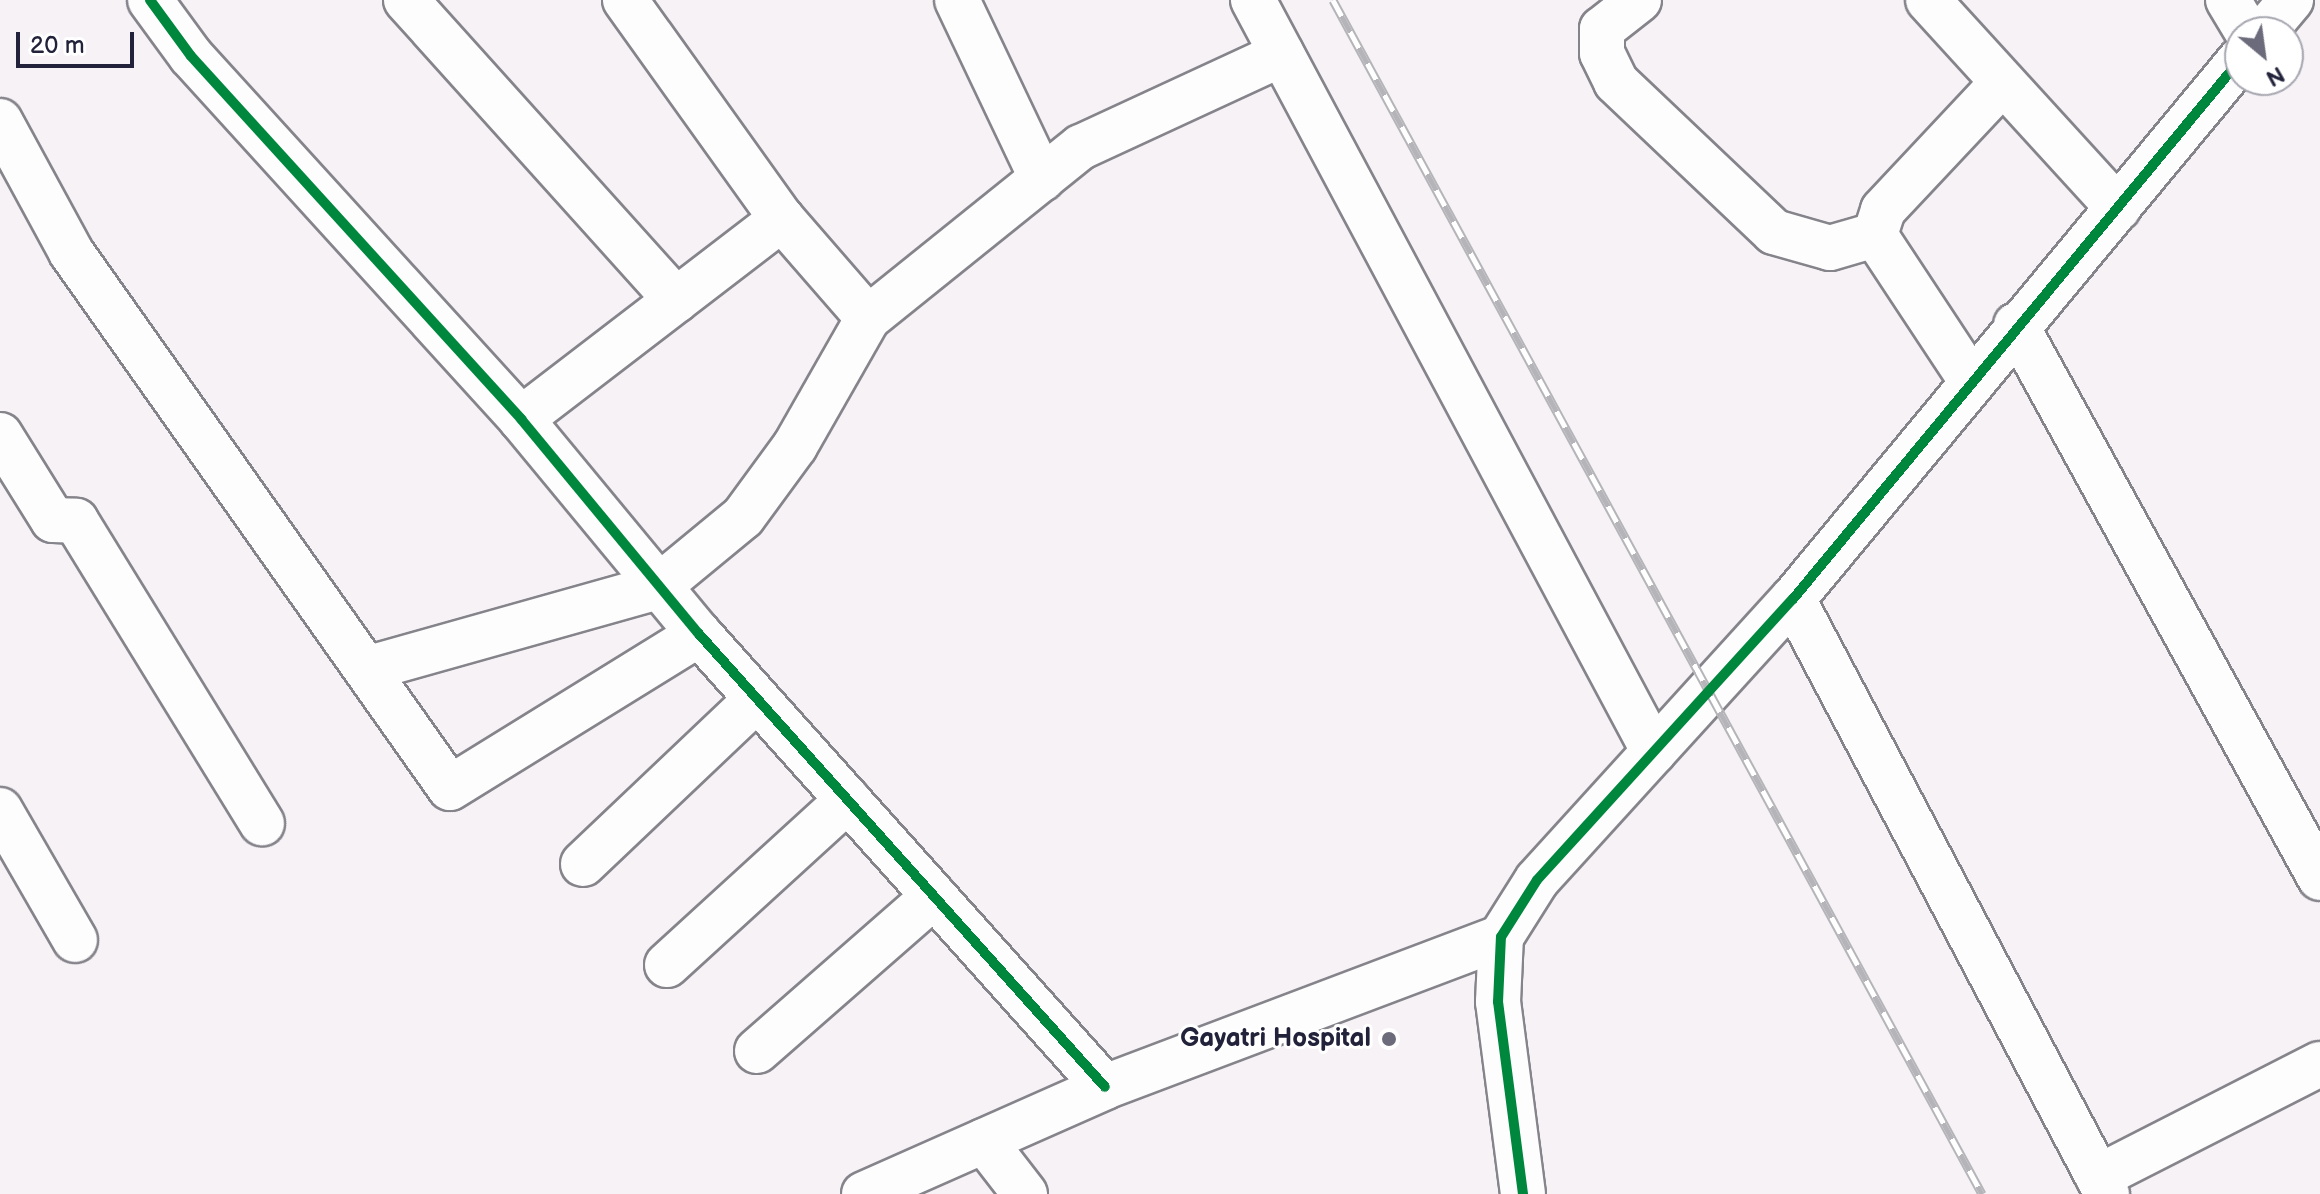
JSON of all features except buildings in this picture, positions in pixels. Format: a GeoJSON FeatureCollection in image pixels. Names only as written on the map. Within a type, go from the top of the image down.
{"type":"FeatureCollection","features":[{"type":"Feature","properties":{"kind":"street"},"geometry":{"type":"LineString","coordinates":[[150,0],[191,56],[521,419],[699,634],[1105,1087]]}},
{"type":"Feature","properties":{"kind":"street"},"geometry":{"type":"LineString","coordinates":[[406,0],[676,300]]}},
{"type":"Feature","properties":{"kind":"street"},"geometry":{"type":"LineString","coordinates":[[625,0],[782,219],[868,318]]}},
{"type":"Feature","properties":{"kind":"street"},"geometry":{"type":"LineString","coordinates":[[957,0],[1042,179]]}},
{"type":"Feature","properties":{"kind":"street"},"geometry":{"type":"LineString","coordinates":[[1253,0],[1654,752]]}},
{"type":"Feature","properties":{"kind":"street"},"geometry":{"type":"LineString","coordinates":[[1639,0],[1602,29],[1602,53],[1616,82],[1774,232],[1830,248],[1875,235]]}},
{"type":"Feature","properties":{"kind":"street"},"geometry":{"type":"LineString","coordinates":[[1928,0],[2118,208]]}},
{"type":"Feature","properties":{"kind":"street"},"geometry":{"type":"LineString","coordinates":[[2278,16],[2291,0]]}},
{"type":"Feature","properties":{"kind":"street"},"geometry":{"type":"LineString","coordinates":[[366,669],[658,587],[743,517],[795,446],[868,318],[1081,147],[1282,54]]}},
{"type":"Feature","properties":{"kind":"street"},"geometry":{"type":"LineString","coordinates":[[1523,1194],[1498,1002],[1501,937],[1537,880],[1793,599],[1970,379],[2224,79]]}},
{"type":"Feature","properties":{"kind":"street"},"geometry":{"type":"LineString","coordinates":[[1875,235],[1883,210],[2003,82]]}},
{"type":"Feature","properties":{"kind":"street"},"geometry":{"type":"LineString","coordinates":[[0,121],[71,252],[450,788],[699,634]]}},
{"type":"Feature","properties":{"kind":"street"},"geometry":{"type":"LineString","coordinates":[[521,419],[782,219]]}},
{"type":"Feature","properties":{"kind":"street"},"geometry":{"type":"LineString","coordinates":[[1875,235],[1970,379]]}},
{"type":"Feature","properties":{"kind":"street"},"geometry":{"type":"LineString","coordinates":[[2016,325],[2320,878]]}},
{"type":"Feature","properties":{"kind":"street"},"geometry":{"type":"LineString","coordinates":[[0,435],[53,520],[76,521],[262,823]]}},
{"type":"Feature","properties":{"kind":"street"},"geometry":{"type":"LineString","coordinates":[[1793,599],[2102,1186],[2320,1064]]}},
{"type":"Feature","properties":{"kind":"street"},"geometry":{"type":"LineString","coordinates":[[583,864],[757,699]]}},
{"type":"Feature","properties":{"kind":"street"},"geometry":{"type":"LineString","coordinates":[[667,965],[848,800]]}},
{"type":"Feature","properties":{"kind":"street"},"geometry":{"type":"LineString","coordinates":[[0,810],[75,940]]}},
{"type":"Feature","properties":{"kind":"street"},"geometry":{"type":"LineString","coordinates":[[757,1051],[934,896]]}},
{"type":"Feature","properties":{"kind":"street"},"geometry":{"type":"LineString","coordinates":[[864,1194],[1105,1087],[1501,937]]}},
{"type":"Feature","properties":{"kind":"street"},"geometry":{"type":"LineString","coordinates":[[984,1141],[1025,1194]]}},
{"type":"Feature","properties":{"kind":"railway"},"geometry":{"type":"LineString","coordinates":[[1333,0],[1982,1194]]}},
{"type":"Feature","properties":{"kind":"cycle path"},"geometry":{"type":"LineString","coordinates":[[150,0],[191,56],[521,419],[699,634],[1105,1087]]}},
{"type":"Feature","properties":{"kind":"cycle path"},"geometry":{"type":"LineString","coordinates":[[1523,1194],[1498,1002],[1501,937],[1537,880],[1793,599],[2224,79]]}},
{"type":"Feature","properties":{"kind":"place","name":"Gayatri Hospital"},"geometry":{"type":"Point","coordinates":[1389,1039]}}]}
